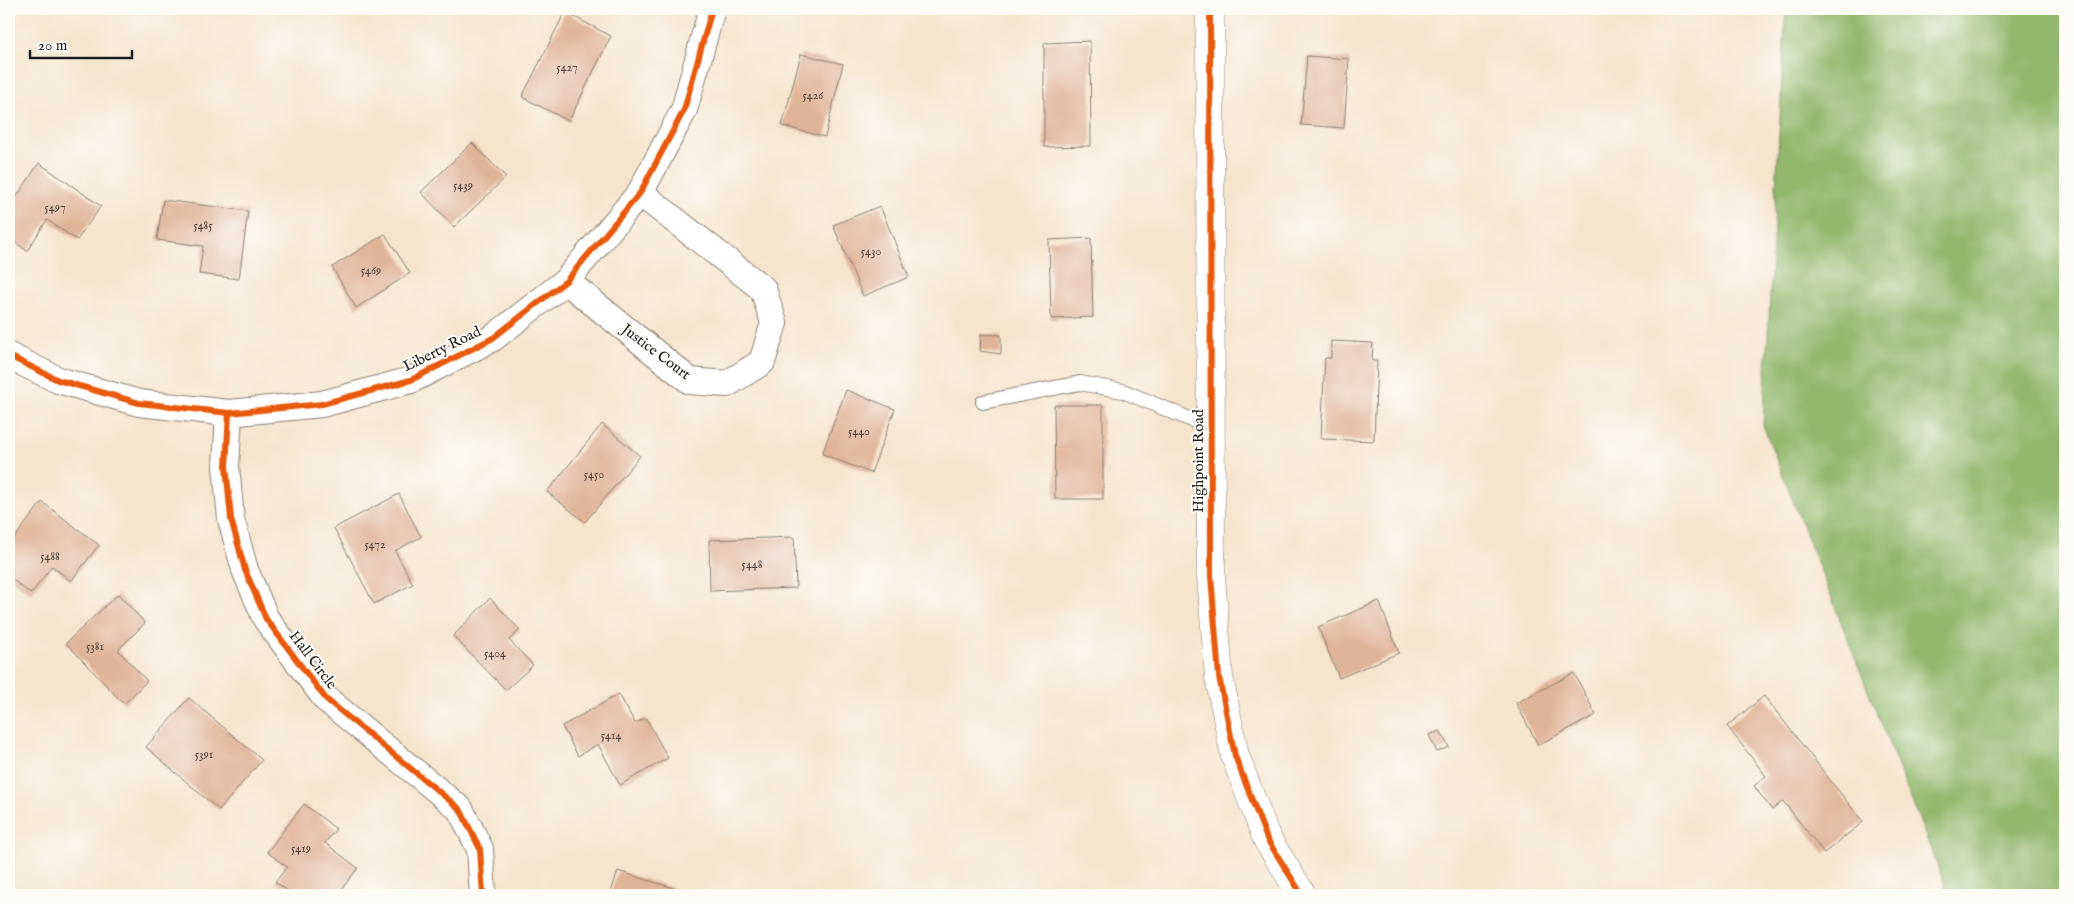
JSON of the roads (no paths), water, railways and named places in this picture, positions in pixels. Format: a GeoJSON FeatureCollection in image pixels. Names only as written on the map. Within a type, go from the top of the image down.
{"type":"FeatureCollection","features":[{"type":"Feature","properties":{"kind":"street","name":"Liberty Road"},"geometry":{"type":"LineString","coordinates":[[9,356],[58,380],[139,403],[229,412],[322,404],[411,380],[493,338],[566,281],[640,193],[684,110],[712,9]]}},
{"type":"Feature","properties":{"kind":"street","name":"Highpoint Road"},"geometry":{"type":"LineString","coordinates":[[1210,9],[1211,576],[1219,677],[1239,765],[1267,839],[1302,895]]}},
{"type":"Feature","properties":{"kind":"street","name":"Justice Court"},"geometry":{"type":"LineString","coordinates":[[566,281],[690,381],[727,384],[762,362],[774,323],[763,289],[640,193]]}},
{"type":"Feature","properties":{"kind":"street","name":"Hall Circle"},"geometry":{"type":"LineString","coordinates":[[229,412],[226,466],[231,519],[245,570],[266,619],[326,699],[460,809],[480,849],[483,895]]}},
{"type":"Feature","properties":{"kind":"lane"},"geometry":{"type":"LineString","coordinates":[[983,402],[1080,383],[1124,392],[1211,428]]}}]}
